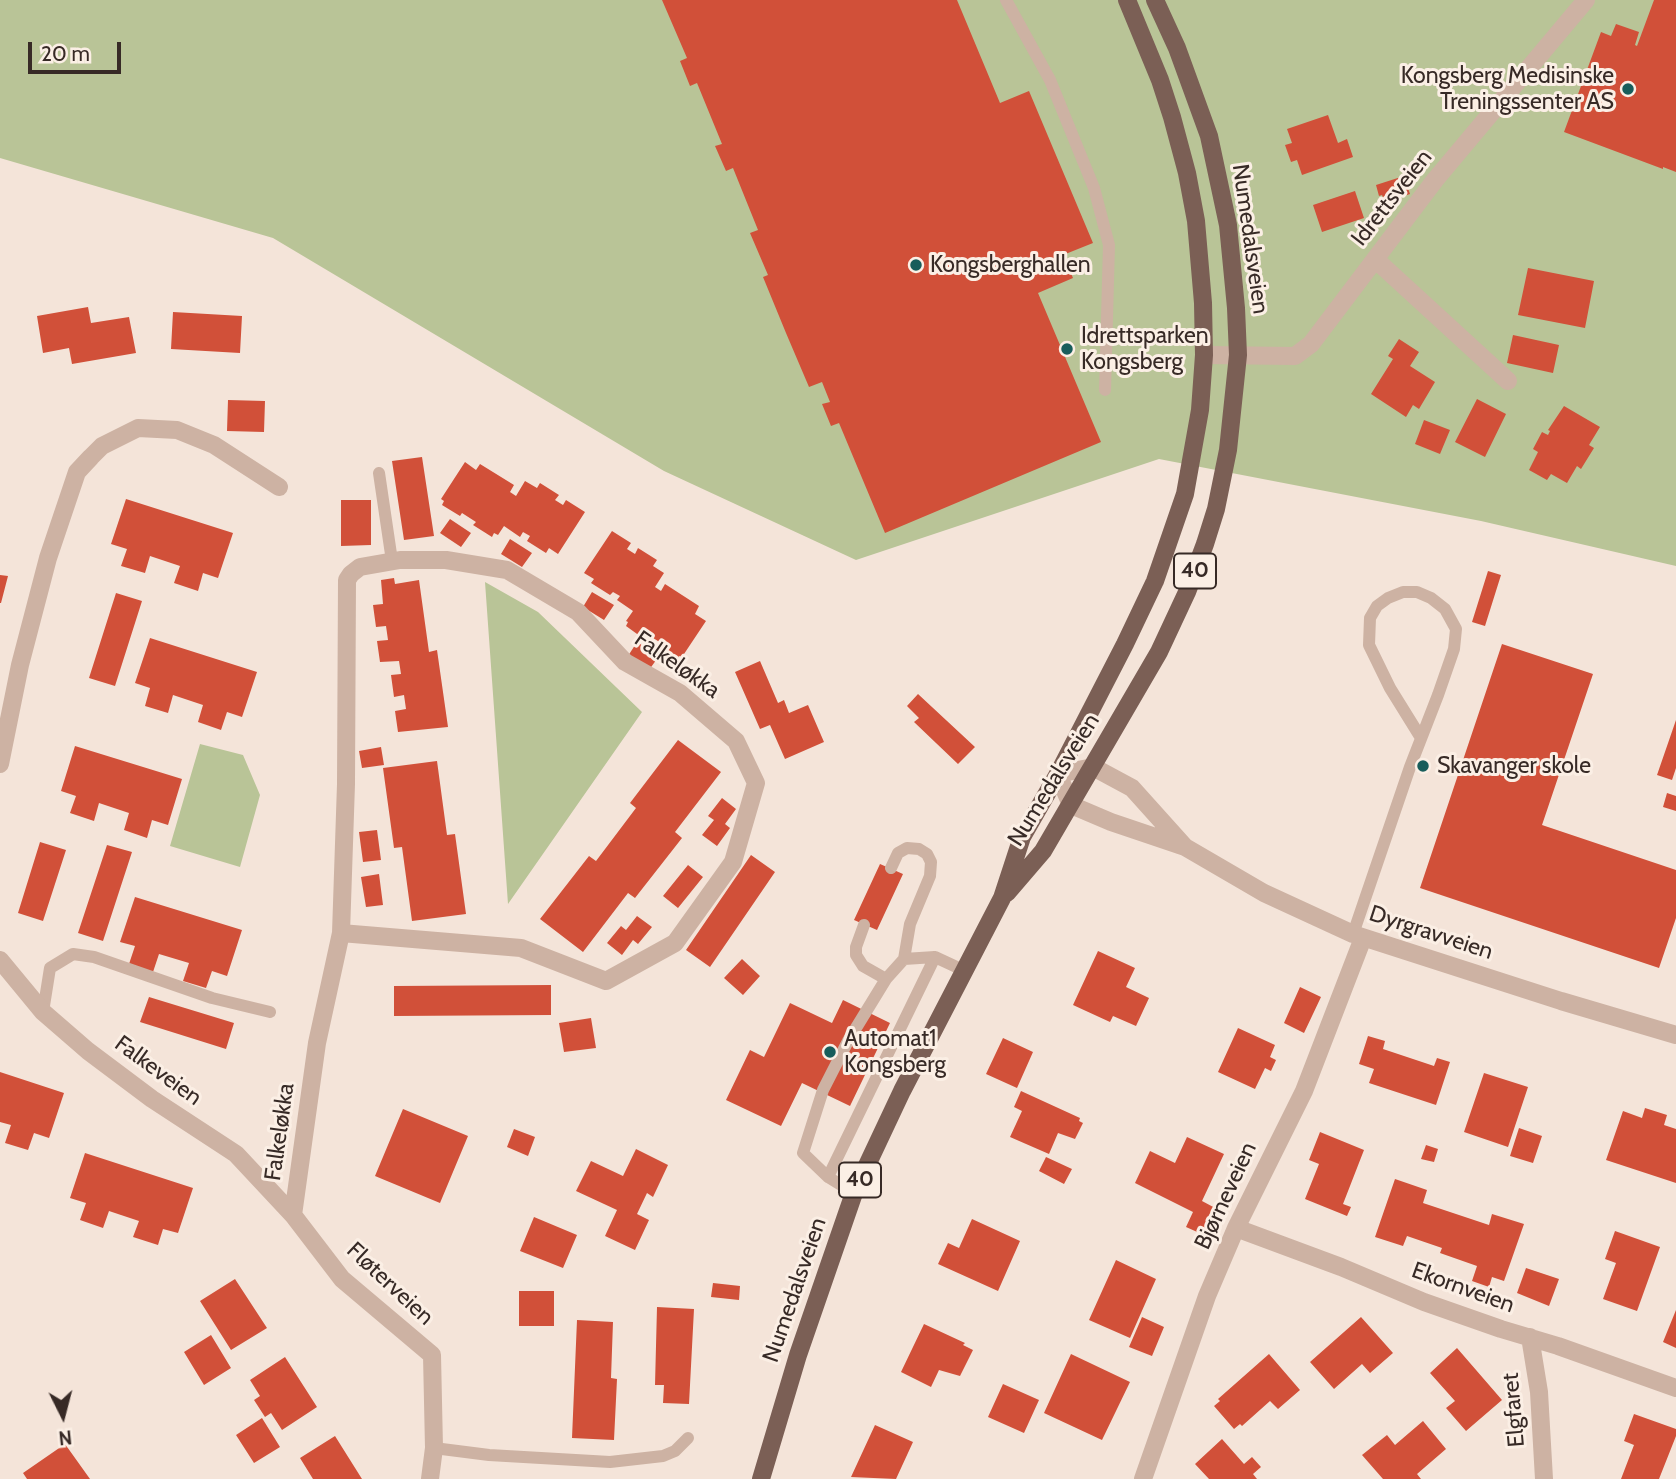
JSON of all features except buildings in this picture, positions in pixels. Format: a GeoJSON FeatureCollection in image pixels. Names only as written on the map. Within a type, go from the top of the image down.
{"type":"FeatureCollection","features":[{"type":"Feature","properties":{"kind":"main road","name":"Numedalsveien"},"geometry":{"type":"LineString","coordinates":[[761,1479],[798,1355],[854,1193],[888,1119],[1002,898],[1021,837],[1058,774],[1155,581],[1173,533],[1192,459],[1200,410],[1204,355],[1196,221],[1187,173],[1160,80],[1127,0]]}},
{"type":"Feature","properties":{"kind":"main road","name":"Numedalsveien"},"geometry":{"type":"LineString","coordinates":[[1002,898],[1043,851],[1160,652],[1205,544],[1216,509],[1228,450],[1238,355],[1233,270],[1217,171],[1209,136],[1194,92],[1154,0]]}},
{"type":"Feature","properties":{"kind":"street","name":"Idrettsveien"},"geometry":{"type":"LineString","coordinates":[[1204,355],[1295,356],[1311,344],[1435,180],[1586,0]]}},
{"type":"Feature","properties":{"kind":"street"},"geometry":{"type":"LineString","coordinates":[[1376,260],[1508,382]]}},
{"type":"Feature","properties":{"kind":"street"},"geometry":{"type":"LineString","coordinates":[[0,764],[20,665],[48,558],[77,472],[102,446],[138,428],[177,430],[214,445],[279,487]]}},
{"type":"Feature","properties":{"kind":"street","name":"Falkeløkka"},"geometry":{"type":"LineString","coordinates":[[293,1214],[317,1043],[341,933],[346,784],[347,580],[360,567],[392,561],[446,560],[508,570],[578,612],[625,662],[680,693],[736,741],[756,783],[733,862],[675,943],[606,981],[521,948],[341,933]]}},
{"type":"Feature","properties":{"kind":"street"},"geometry":{"type":"LineString","coordinates":[[1070,805],[1058,774],[1093,767]]}},
{"type":"Feature","properties":{"kind":"street","name":"Dyrgravveien"},"geometry":{"type":"LineString","coordinates":[[1093,767],[1132,788],[1185,847]]}},
{"type":"Feature","properties":{"kind":"street","name":"Dyrgravveien"},"geometry":{"type":"LineString","coordinates":[[1070,805],[1185,847],[1264,893],[1358,936],[1676,1035]]}},
{"type":"Feature","properties":{"kind":"street","name":"Bjørneveien"},"geometry":{"type":"LineString","coordinates":[[1143,1479],[1207,1296],[1236,1228],[1304,1091],[1358,936]]}},
{"type":"Feature","properties":{"kind":"street","name":"Falkeveien"},"geometry":{"type":"LineString","coordinates":[[0,960],[43,1012],[88,1051],[152,1099],[236,1154],[293,1214]]}},
{"type":"Feature","properties":{"kind":"street","name":"Fløterveien"},"geometry":{"type":"LineString","coordinates":[[293,1214],[342,1279],[432,1355],[434,1448],[430,1479]]}},
{"type":"Feature","properties":{"kind":"street","name":"Ekornveien"},"geometry":{"type":"LineString","coordinates":[[1236,1228],[1341,1267],[1424,1302],[1676,1388]]}},
{"type":"Feature","properties":{"kind":"street","name":"Elgfaret"},"geometry":{"type":"LineString","coordinates":[[1530,1337],[1539,1392],[1544,1479]]}},
{"type":"Feature","properties":{"kind":"lane"},"geometry":{"type":"LineString","coordinates":[[1006,0],[1050,80],[1094,188],[1109,245],[1105,390]]}},
{"type":"Feature","properties":{"kind":"lane"},"geometry":{"type":"LineString","coordinates":[[379,473],[392,561]]}},
{"type":"Feature","properties":{"kind":"lane"},"geometry":{"type":"LineString","coordinates":[[1358,936],[1421,738],[1454,649],[1456,629],[1445,609],[1431,598],[1417,592],[1403,592],[1377,606],[1370,618],[1369,645],[1390,688],[1421,738]]}},
{"type":"Feature","properties":{"kind":"lane"},"geometry":{"type":"LineString","coordinates":[[854,1193],[828,1177],[803,1153],[823,1090],[848,1041],[886,979],[904,959],[910,924],[930,876],[932,862],[927,854],[919,849],[907,848],[898,853],[891,868]]}},
{"type":"Feature","properties":{"kind":"lane"},"geometry":{"type":"LineString","coordinates":[[864,925],[856,955],[863,966],[886,979]]}},
{"type":"Feature","properties":{"kind":"lane"},"geometry":{"type":"LineString","coordinates":[[43,1012],[50,968],[73,954],[94,957],[212,998],[270,1012]]}},
{"type":"Feature","properties":{"kind":"lane"},"geometry":{"type":"LineString","coordinates":[[904,959],[935,957],[963,970]]}},
{"type":"Feature","properties":{"kind":"lane"},"geometry":{"type":"LineString","coordinates":[[828,1177],[935,957]]}},
{"type":"Feature","properties":{"kind":"lane"},"geometry":{"type":"LineString","coordinates":[[434,1448],[489,1455],[610,1462],[647,1460],[663,1456],[675,1451],[688,1438]]}},
{"type":"Feature","properties":{"kind":"green space","name":"Idrettsparken Kongsberg"},"geometry":{"type":"Polygon","coordinates":[[[0,0],[1676,0],[1676,566],[1481,521],[1159,459],[856,560],[664,471],[273,238],[0,158],[0,0]]]}},
{"type":"Feature","properties":{"kind":"green space"},"geometry":{"type":"Polygon","coordinates":[[[485,582],[538,612],[642,712],[508,904],[485,582]]]}},
{"type":"Feature","properties":{"kind":"green space"},"geometry":{"type":"Polygon","coordinates":[[[200,744],[243,755],[260,795],[240,867],[170,846],[200,744]]]}},
{"type":"Feature","properties":{"kind":"place","name":"Kongsberg Medisinske Treningssenter AS"},"geometry":{"type":"Point","coordinates":[1628,89]}},
{"type":"Feature","properties":{"kind":"place","name":"Kongsberghallen"},"geometry":{"type":"Point","coordinates":[916,265]}},
{"type":"Feature","properties":{"kind":"place","name":"Idrettsparken Kongsberg"},"geometry":{"type":"Point","coordinates":[1067,349]}},
{"type":"Feature","properties":{"kind":"place","name":"Skavanger skole"},"geometry":{"type":"Point","coordinates":[1423,766]}},
{"type":"Feature","properties":{"kind":"place","name":"Automat1 Kongsberg"},"geometry":{"type":"Point","coordinates":[830,1052]}}]}
